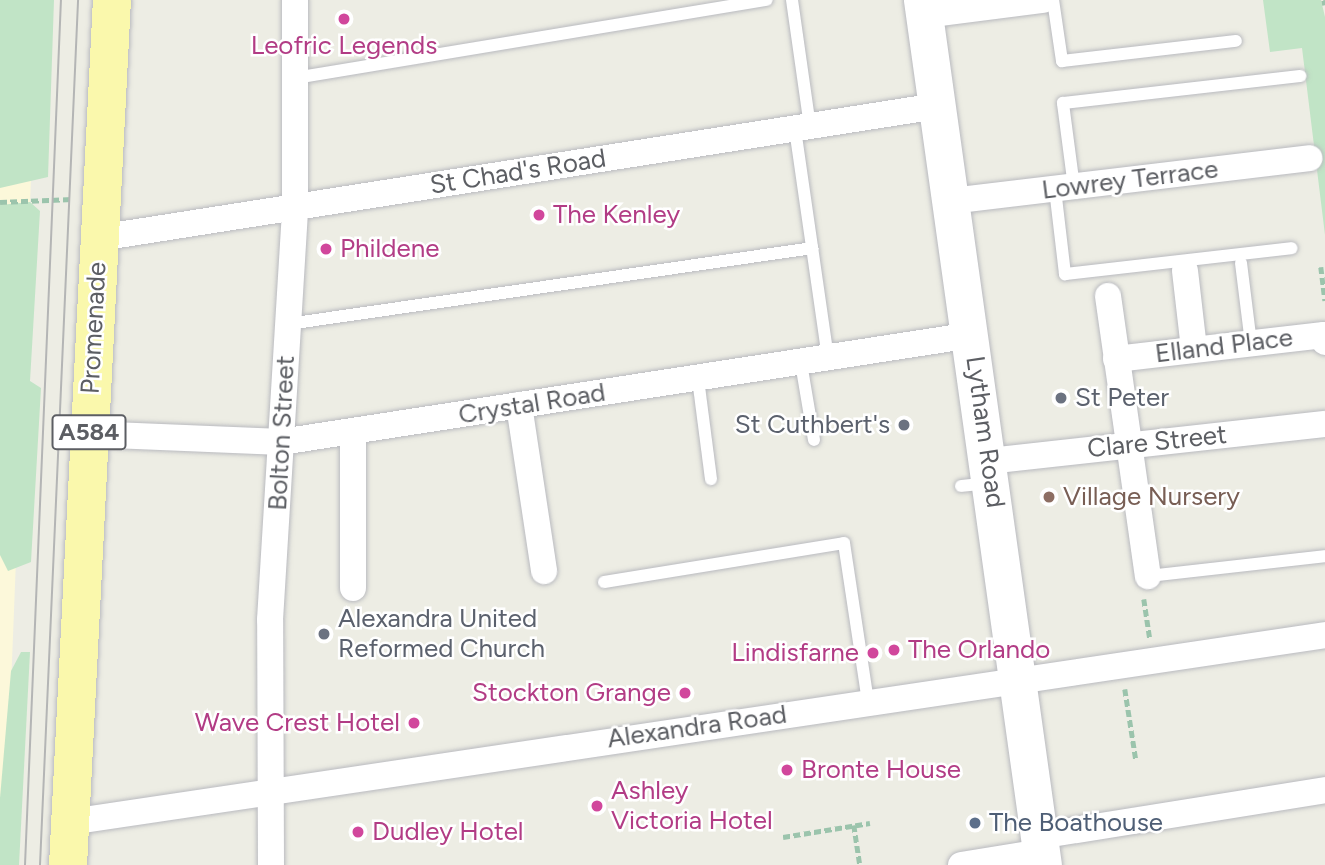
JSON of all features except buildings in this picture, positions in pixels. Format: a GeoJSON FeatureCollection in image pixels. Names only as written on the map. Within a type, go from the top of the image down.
{"type":"FeatureCollection","features":[{"type":"Feature","properties":{"kind":"main road","name":"Promenade"},"geometry":{"type":"LineString","coordinates":[[68,865],[112,0]]}},
{"type":"Feature","properties":{"kind":"main road","name":"Lytham Road"},"geometry":{"type":"LineString","coordinates":[[923,7],[972,335],[981,477],[1020,681],[1041,851]]}},
{"type":"Feature","properties":{"kind":"street","name":"Bolton Street"},"geometry":{"type":"LineString","coordinates":[[271,865],[267,792],[270,620],[295,206],[295,0]]}},
{"type":"Feature","properties":{"kind":"street"},"geometry":{"type":"LineString","coordinates":[[923,7],[1043,0]]}},
{"type":"Feature","properties":{"kind":"street","name":"St Chad's Road"},"geometry":{"type":"LineString","coordinates":[[99,238],[937,106]]}},
{"type":"Feature","properties":{"kind":"street","name":"Lowrey Terrace"},"geometry":{"type":"LineString","coordinates":[[950,201],[1309,158]]}},
{"type":"Feature","properties":{"kind":"street"},"geometry":{"type":"LineString","coordinates":[[1185,271],[1194,349]]}},
{"type":"Feature","properties":{"kind":"street"},"geometry":{"type":"LineString","coordinates":[[1108,296],[1147,576]]}},
{"type":"Feature","properties":{"kind":"street","name":"Crystal Road"},"geometry":{"type":"LineString","coordinates":[[89,433],[281,442],[972,335]]}},
{"type":"Feature","properties":{"kind":"street","name":"Elland Place"},"geometry":{"type":"LineString","coordinates":[[1116,359],[1324,335],[1325,342]]}},
{"type":"Feature","properties":{"kind":"street"},"geometry":{"type":"LineString","coordinates":[[519,405],[544,571]]}},
{"type":"Feature","properties":{"kind":"street","name":"Clare Street"},"geometry":{"type":"LineString","coordinates":[[981,477],[1128,444],[1325,424]]}},
{"type":"Feature","properties":{"kind":"street"},"geometry":{"type":"LineString","coordinates":[[352,589],[353,432]]}},
{"type":"Feature","properties":{"kind":"street","name":"Alexandra Road"},"geometry":{"type":"LineString","coordinates":[[70,822],[1325,635]]}},
{"type":"Feature","properties":{"kind":"street"},"geometry":{"type":"LineString","coordinates":[[961,865],[1041,851],[1325,790]]}},
{"type":"Feature","properties":{"kind":"lane"},"geometry":{"type":"LineString","coordinates":[[294,78],[767,0]]}},
{"type":"Feature","properties":{"kind":"lane"},"geometry":{"type":"LineString","coordinates":[[792,0],[813,248],[828,359]]}},
{"type":"Feature","properties":{"kind":"lane"},"geometry":{"type":"LineString","coordinates":[[1053,0],[1062,61],[1236,41]]}},
{"type":"Feature","properties":{"kind":"lane"},"geometry":{"type":"LineString","coordinates":[[1292,248],[1065,274],[1063,103],[1300,76]]}},
{"type":"Feature","properties":{"kind":"lane"},"geometry":{"type":"LineString","coordinates":[[288,324],[813,248]]}},
{"type":"Feature","properties":{"kind":"lane"},"geometry":{"type":"LineString","coordinates":[[1241,263],[1251,343]]}},
{"type":"Feature","properties":{"kind":"lane"},"geometry":{"type":"LineString","coordinates":[[801,363],[814,440]]}},
{"type":"Feature","properties":{"kind":"lane"},"geometry":{"type":"LineString","coordinates":[[698,379],[711,479]]}},
{"type":"Feature","properties":{"kind":"lane"},"geometry":{"type":"LineString","coordinates":[[604,582],[844,543],[868,702]]}},
{"type":"Feature","properties":{"kind":"lane"},"geometry":{"type":"LineString","coordinates":[[1147,576],[1325,556]]}},
{"type":"Feature","properties":{"kind":"path"},"geometry":{"type":"LineString","coordinates":[[0,202],[82,199]]}},
{"type":"Feature","properties":{"kind":"path"},"geometry":{"type":"LineString","coordinates":[[1321,267],[1325,301]]}},
{"type":"Feature","properties":{"kind":"path"},"geometry":{"type":"LineString","coordinates":[[1147,576],[1142,584],[1153,659]]}},
{"type":"Feature","properties":{"kind":"path"},"geometry":{"type":"LineString","coordinates":[[1121,664],[1136,760]]}},
{"type":"Feature","properties":{"kind":"path"},"geometry":{"type":"LineString","coordinates":[[783,837],[870,823]]}},
{"type":"Feature","properties":{"kind":"path"},"geometry":{"type":"LineString","coordinates":[[853,825],[860,865]]}},
{"type":"Feature","properties":{"kind":"shaded area"},"geometry":{"type":"Polygon","coordinates":[[[0,0],[38,0],[4,865],[0,865],[0,0]]]}},
{"type":"Feature","properties":{"kind":"green space"},"geometry":{"type":"Polygon","coordinates":[[[0,0],[54,0],[48,177],[0,188],[0,0]]]}},
{"type":"Feature","properties":{"kind":"green space"},"geometry":{"type":"Polygon","coordinates":[[[1263,0],[1321,0],[1325,17],[1325,235],[1302,48],[1270,52],[1263,0]]]}},
{"type":"Feature","properties":{"kind":"green space"},"geometry":{"type":"Polygon","coordinates":[[[30,202],[40,211],[30,381],[41,388],[31,562],[8,571],[0,555],[0,205],[30,202]]]}},
{"type":"Feature","properties":{"kind":"green space"},"geometry":{"type":"Polygon","coordinates":[[[21,652],[30,652],[19,865],[0,865],[0,798],[11,671],[21,652]]]}},
{"type":"Feature","properties":{"kind":"tram line"},"geometry":{"type":"LineString","coordinates":[[25,865],[61,0]]}},
{"type":"Feature","properties":{"kind":"tram line"},"geometry":{"type":"LineString","coordinates":[[40,865],[78,0]]}},
{"type":"Feature","properties":{"kind":"place","name":"Leofric Legends"},"geometry":{"type":"Point","coordinates":[344,19]}},
{"type":"Feature","properties":{"kind":"place","name":"The Kenley"},"geometry":{"type":"Point","coordinates":[539,215]}},
{"type":"Feature","properties":{"kind":"place","name":"Phildene"},"geometry":{"type":"Point","coordinates":[326,249]}},
{"type":"Feature","properties":{"kind":"place","name":"St Peter"},"geometry":{"type":"Point","coordinates":[1061,398]}},
{"type":"Feature","properties":{"kind":"place","name":"St Cuthbert's"},"geometry":{"type":"Point","coordinates":[904,425]}},
{"type":"Feature","properties":{"kind":"place","name":"Village Nursery"},"geometry":{"type":"Point","coordinates":[1049,497]}},
{"type":"Feature","properties":{"kind":"place","name":"Alexandra United Reformed Church"},"geometry":{"type":"Point","coordinates":[324,634]}},
{"type":"Feature","properties":{"kind":"place","name":"The Orlando"},"geometry":{"type":"Point","coordinates":[894,650]}},
{"type":"Feature","properties":{"kind":"place","name":"Lindisfarne"},"geometry":{"type":"Point","coordinates":[873,653]}},
{"type":"Feature","properties":{"kind":"place","name":"Stockton Grange"},"geometry":{"type":"Point","coordinates":[685,693]}},
{"type":"Feature","properties":{"kind":"place","name":"Wave Crest Hotel"},"geometry":{"type":"Point","coordinates":[414,723]}},
{"type":"Feature","properties":{"kind":"place","name":"Bronte House"},"geometry":{"type":"Point","coordinates":[787,770]}},
{"type":"Feature","properties":{"kind":"place","name":"Ashley Victoria Hotel"},"geometry":{"type":"Point","coordinates":[597,806]}},
{"type":"Feature","properties":{"kind":"place","name":"The Boathouse"},"geometry":{"type":"Point","coordinates":[975,823]}},
{"type":"Feature","properties":{"kind":"place","name":"Dudley Hotel"},"geometry":{"type":"Point","coordinates":[358,832]}}]}
